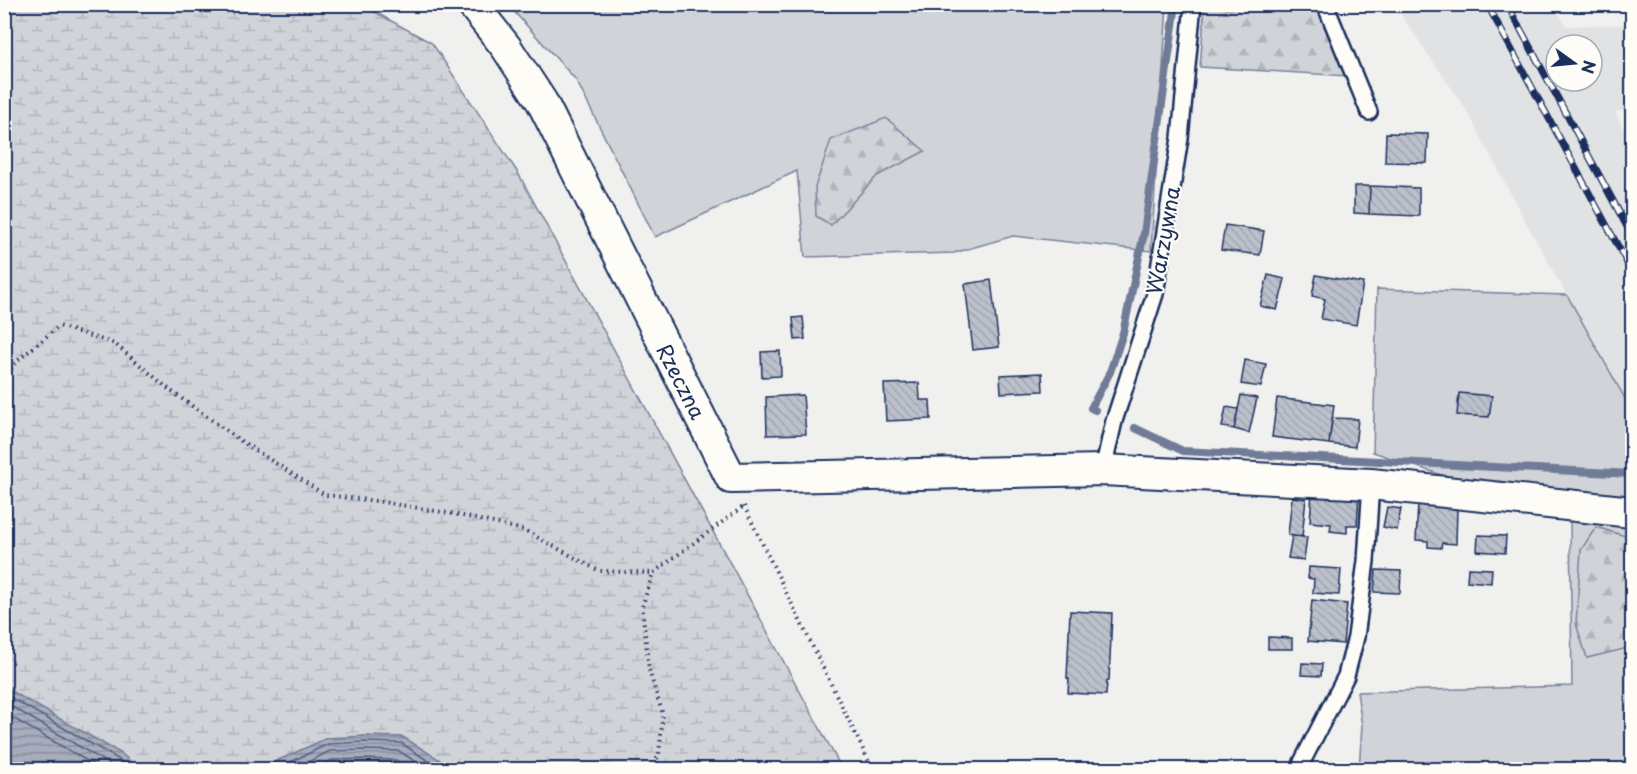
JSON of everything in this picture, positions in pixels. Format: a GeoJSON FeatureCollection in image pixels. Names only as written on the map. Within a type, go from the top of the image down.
{"type":"FeatureCollection","features":[{"type":"Feature","properties":{"kind":"street","name":"Rzeczna"},"geometry":{"type":"LineString","coordinates":[[472,4],[507,47],[542,102],[731,478]]}},
{"type":"Feature","properties":{"kind":"street"},"geometry":{"type":"LineString","coordinates":[[731,478],[1103,470],[1371,484],[1632,512]]}},
{"type":"Feature","properties":{"kind":"lane","name":"Warzywna"},"geometry":{"type":"LineString","coordinates":[[1103,470],[1114,422],[1155,294],[1180,138],[1194,4]]}},
{"type":"Feature","properties":{"kind":"lane"},"geometry":{"type":"LineString","coordinates":[[1325,4],[1369,112]]}},
{"type":"Feature","properties":{"kind":"lane"},"geometry":{"type":"LineString","coordinates":[[1302,762],[1346,676],[1356,637],[1366,561],[1371,484]]}},
{"type":"Feature","properties":{"kind":"path"},"geometry":{"type":"LineString","coordinates":[[4,379],[16,362],[59,326],[115,345],[171,391],[241,441],[325,495],[454,514],[524,530],[598,571],[652,573]]}},
{"type":"Feature","properties":{"kind":"path"},"geometry":{"type":"LineString","coordinates":[[731,478],[873,770]]}},
{"type":"Feature","properties":{"kind":"path"},"geometry":{"type":"LineString","coordinates":[[652,770],[660,754],[663,715],[649,670],[642,607],[652,573],[744,506]]}},
{"type":"Feature","properties":{"kind":"shaded area"},"geometry":{"type":"Polygon","coordinates":[[[1394,5],[1553,5],[1566,26],[1632,24],[1632,111],[1615,111],[1632,147],[1632,411],[1529,228],[1466,109],[1394,5]]]}},
{"type":"Feature","properties":{"kind":"green space"},"geometry":{"type":"Polygon","coordinates":[[[5,5],[362,5],[432,43],[518,173],[842,769],[5,770],[5,5]]]}},
{"type":"Feature","properties":{"kind":"green space"},"geometry":{"type":"Polygon","coordinates":[[[508,5],[1167,5],[1151,251],[1013,236],[954,253],[805,257],[797,171],[655,237],[576,80],[508,5]]]}},
{"type":"Feature","properties":{"kind":"green space"},"geometry":{"type":"Polygon","coordinates":[[[1205,5],[1319,5],[1348,76],[1200,67],[1205,5]]]}},
{"type":"Feature","properties":{"kind":"green space"},"geometry":{"type":"Polygon","coordinates":[[[886,118],[925,151],[877,176],[831,225],[816,216],[815,187],[831,140],[886,118]]]}},
{"type":"Feature","properties":{"kind":"green space"},"geometry":{"type":"Polygon","coordinates":[[[1377,289],[1567,295],[1632,411],[1632,769],[1359,769],[1362,726],[1357,692],[1572,686],[1570,518],[1373,452],[1377,289]]]}},
{"type":"Feature","properties":{"kind":"green space"},"geometry":{"type":"Polygon","coordinates":[[[1596,527],[1632,538],[1632,647],[1587,658],[1576,624],[1581,550],[1596,527]]]}},
{"type":"Feature","properties":{"kind":"water"},"geometry":{"type":"Polygon","coordinates":[[[4,687],[122,754],[139,769],[5,769],[4,687]]]}},
{"type":"Feature","properties":{"kind":"water"},"geometry":{"type":"Polygon","coordinates":[[[403,737],[440,760],[435,770],[259,769],[327,738],[403,737]]]}},
{"type":"Feature","properties":{"kind":"building"},"geometry":{"type":"Polygon","coordinates":[[[1386,133],[1428,134],[1427,163],[1385,162],[1386,133]]]}},
{"type":"Feature","properties":{"kind":"building"},"geometry":{"type":"Polygon","coordinates":[[[1354,186],[1370,186],[1369,214],[1354,213],[1354,186]]]}},
{"type":"Feature","properties":{"kind":"building"},"geometry":{"type":"Polygon","coordinates":[[[1370,186],[1419,188],[1419,216],[1369,214],[1370,186]]]}},
{"type":"Feature","properties":{"kind":"building"},"geometry":{"type":"Polygon","coordinates":[[[1225,225],[1264,231],[1260,255],[1221,250],[1225,225]]]}},
{"type":"Feature","properties":{"kind":"building"},"geometry":{"type":"Polygon","coordinates":[[[1268,275],[1285,279],[1277,310],[1260,306],[1268,275]]]}},
{"type":"Feature","properties":{"kind":"building"},"geometry":{"type":"Polygon","coordinates":[[[1316,275],[1363,283],[1356,325],[1321,319],[1325,299],[1312,296],[1316,275]]]}},
{"type":"Feature","properties":{"kind":"building"},"geometry":{"type":"Polygon","coordinates":[[[991,280],[999,347],[973,350],[965,284],[991,280]]]}},
{"type":"Feature","properties":{"kind":"building"},"geometry":{"type":"Polygon","coordinates":[[[803,317],[805,339],[795,340],[793,318],[803,317]]]}},
{"type":"Feature","properties":{"kind":"building"},"geometry":{"type":"Polygon","coordinates":[[[780,351],[781,376],[762,377],[761,352],[780,351]]]}},
{"type":"Feature","properties":{"kind":"building"},"geometry":{"type":"Polygon","coordinates":[[[1245,360],[1266,364],[1261,387],[1241,384],[1245,360]]]}},
{"type":"Feature","properties":{"kind":"building"},"geometry":{"type":"Polygon","coordinates":[[[1042,373],[1043,391],[1001,393],[1000,375],[1042,373]]]}},
{"type":"Feature","properties":{"kind":"building"},"geometry":{"type":"Polygon","coordinates":[[[919,383],[920,400],[930,400],[931,419],[886,421],[884,384],[919,383]]]}},
{"type":"Feature","properties":{"kind":"building"},"geometry":{"type":"Polygon","coordinates":[[[1459,393],[1492,396],[1489,417],[1457,415],[1459,393]]]}},
{"type":"Feature","properties":{"kind":"building"},"geometry":{"type":"Polygon","coordinates":[[[803,395],[806,434],[767,435],[766,397],[803,395]]]}},
{"type":"Feature","properties":{"kind":"building"},"geometry":{"type":"Polygon","coordinates":[[[1241,395],[1257,398],[1249,433],[1234,429],[1241,395]]]}},
{"type":"Feature","properties":{"kind":"building"},"geometry":{"type":"Polygon","coordinates":[[[1277,398],[1334,405],[1329,444],[1272,437],[1277,398]]]}},
{"type":"Feature","properties":{"kind":"building"},"geometry":{"type":"Polygon","coordinates":[[[1226,407],[1238,409],[1234,429],[1222,427],[1226,407]]]}},
{"type":"Feature","properties":{"kind":"building"},"geometry":{"type":"Polygon","coordinates":[[[1332,418],[1358,419],[1355,447],[1329,444],[1332,418]]]}},
{"type":"Feature","properties":{"kind":"building"},"geometry":{"type":"Polygon","coordinates":[[[1312,491],[1359,495],[1357,525],[1347,525],[1347,533],[1330,531],[1331,524],[1310,522],[1312,491]]]}},
{"type":"Feature","properties":{"kind":"building"},"geometry":{"type":"Polygon","coordinates":[[[1292,497],[1306,499],[1302,537],[1288,535],[1292,497]]]}},
{"type":"Feature","properties":{"kind":"building"},"geometry":{"type":"Polygon","coordinates":[[[1418,504],[1457,508],[1456,544],[1442,543],[1441,548],[1428,547],[1428,541],[1416,540],[1418,504]]]}},
{"type":"Feature","properties":{"kind":"building"},"geometry":{"type":"Polygon","coordinates":[[[1387,507],[1401,509],[1397,530],[1383,527],[1387,507]]]}},
{"type":"Feature","properties":{"kind":"building"},"geometry":{"type":"Polygon","coordinates":[[[1478,535],[1506,536],[1505,553],[1477,551],[1478,535]]]}},
{"type":"Feature","properties":{"kind":"building"},"geometry":{"type":"Polygon","coordinates":[[[1292,536],[1307,537],[1304,560],[1288,558],[1292,536]]]}},
{"type":"Feature","properties":{"kind":"building"},"geometry":{"type":"Polygon","coordinates":[[[1309,567],[1341,569],[1339,595],[1313,593],[1314,579],[1308,578],[1309,567]]]}},
{"type":"Feature","properties":{"kind":"building"},"geometry":{"type":"Polygon","coordinates":[[[1468,568],[1492,569],[1491,583],[1467,581],[1468,568]]]}},
{"type":"Feature","properties":{"kind":"building"},"geometry":{"type":"Polygon","coordinates":[[[1376,570],[1401,571],[1400,593],[1374,592],[1376,570]]]}},
{"type":"Feature","properties":{"kind":"building"},"geometry":{"type":"Polygon","coordinates":[[[1312,600],[1347,604],[1343,644],[1308,641],[1312,600]]]}},
{"type":"Feature","properties":{"kind":"building"},"geometry":{"type":"Polygon","coordinates":[[[1070,611],[1112,613],[1109,681],[1107,681],[1106,695],[1068,693],[1070,611]]]}},
{"type":"Feature","properties":{"kind":"building"},"geometry":{"type":"Polygon","coordinates":[[[1268,637],[1292,638],[1292,649],[1268,649],[1268,637]]]}},
{"type":"Feature","properties":{"kind":"building"},"geometry":{"type":"Polygon","coordinates":[[[1302,663],[1322,664],[1321,676],[1301,675],[1302,663]]]}},
{"type":"Feature","properties":{"kind":"waterway"},"geometry":{"type":"LineString","coordinates":[[1095,410],[1091,408],[1110,372],[1123,333],[1144,233],[1176,4]]}},
{"type":"Feature","properties":{"kind":"waterway"},"geometry":{"type":"LineString","coordinates":[[1135,428],[1183,451],[1632,474]]}},
{"type":"Feature","properties":{"kind":"railway"},"geometry":{"type":"LineString","coordinates":[[1487,4],[1632,272]]}},
{"type":"Feature","properties":{"kind":"railway"},"geometry":{"type":"LineString","coordinates":[[1507,4],[1632,236]]}}]}
